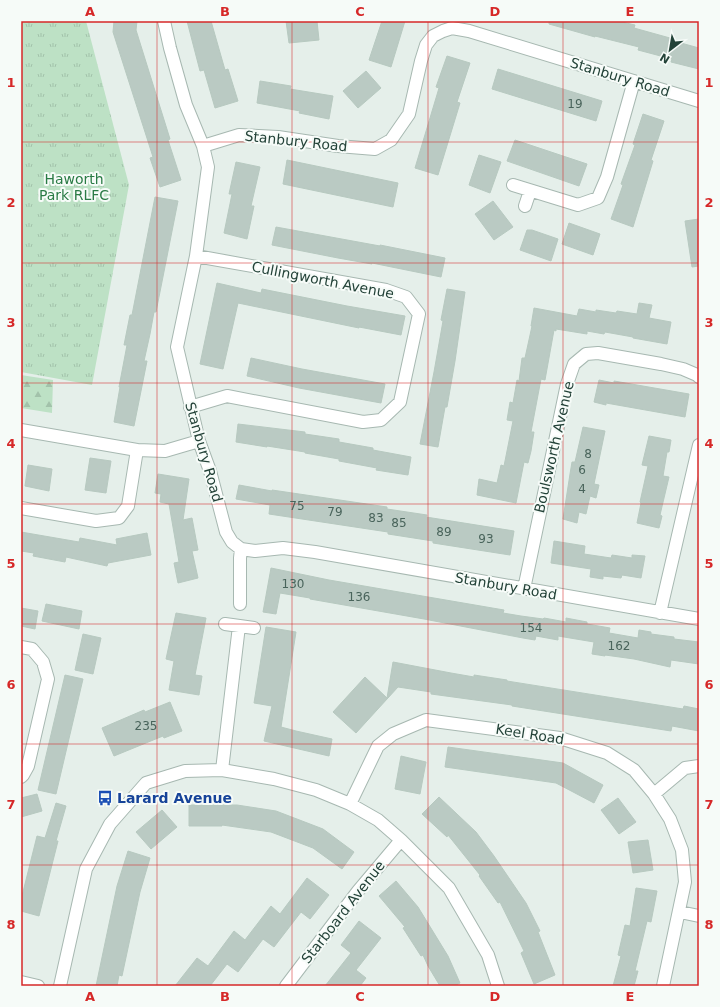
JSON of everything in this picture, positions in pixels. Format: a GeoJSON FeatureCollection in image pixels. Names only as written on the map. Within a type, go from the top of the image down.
{"type":"FeatureCollection","features":[{"type":"Feature","properties":{"kind":"street"},"geometry":{"type":"LineString","coordinates":[[164,21],[186,105],[203,146]]}},
{"type":"Feature","properties":{"kind":"street","name":"Stanbury Road"},"geometry":{"type":"LineString","coordinates":[[699,101],[469,31],[441,26],[426,45],[409,114],[391,140],[375,149],[338,146],[278,137],[239,135],[203,146],[208,167],[196,256],[177,347],[199,441],[210,471],[226,532],[232,542],[242,549],[255,551],[283,548],[315,552],[699,620]]}},
{"type":"Feature","properties":{"kind":"street"},"geometry":{"type":"LineString","coordinates":[[514,185],[578,205],[598,198],[607,177],[634,81]]}},
{"type":"Feature","properties":{"kind":"street"},"geometry":{"type":"LineString","coordinates":[[525,206],[530,191]]}},
{"type":"Feature","properties":{"kind":"street","name":"Cullingworth Avenue"},"geometry":{"type":"LineString","coordinates":[[190,407],[227,396],[363,422],[381,420],[400,402],[419,314],[406,297],[386,290],[196,256]]}},
{"type":"Feature","properties":{"kind":"street","name":"Boulsworth Avenue"},"geometry":{"type":"LineString","coordinates":[[524,589],[567,384],[574,364],[586,354],[598,353],[674,367],[699,377]]}},
{"type":"Feature","properties":{"kind":"street"},"geometry":{"type":"LineString","coordinates":[[21,430],[138,450],[165,451],[199,441]]}},
{"type":"Feature","properties":{"kind":"street"},"geometry":{"type":"LineString","coordinates":[[660,613],[697,459],[699,445]]}},
{"type":"Feature","properties":{"kind":"street"},"geometry":{"type":"LineString","coordinates":[[21,508],[96,521],[119,518],[128,506],[138,450]]}},
{"type":"Feature","properties":{"kind":"street"},"geometry":{"type":"LineString","coordinates":[[240,604],[240,558],[242,549]]}},
{"type":"Feature","properties":{"kind":"street"},"geometry":{"type":"LineString","coordinates":[[225,624],[254,628]]}},
{"type":"Feature","properties":{"kind":"street"},"geometry":{"type":"LineString","coordinates":[[222,770],[239,626]]}},
{"type":"Feature","properties":{"kind":"street"},"geometry":{"type":"LineString","coordinates":[[21,647],[32,649],[43,662],[48,679],[28,766],[21,777]]}},
{"type":"Feature","properties":{"kind":"street","name":"Keel Road"},"geometry":{"type":"LineString","coordinates":[[350,804],[378,746],[392,734],[426,720],[560,738],[607,753],[634,770],[654,794],[670,819],[682,850],[685,882],[680,912],[663,986]]}},
{"type":"Feature","properties":{"kind":"street"},"geometry":{"type":"LineString","coordinates":[[654,794],[685,768],[699,766]]}},
{"type":"Feature","properties":{"kind":"street"},"geometry":{"type":"LineString","coordinates":[[60,986],[86,870],[110,824],[146,783],[185,771],[222,770],[274,779],[316,790],[350,804],[378,820],[401,840],[450,888],[488,955],[498,986]]}},
{"type":"Feature","properties":{"kind":"street","name":"Starboard Avenue"},"geometry":{"type":"LineString","coordinates":[[286,986],[358,890],[401,840]]}},
{"type":"Feature","properties":{"kind":"street"},"geometry":{"type":"LineString","coordinates":[[680,912],[699,916]]}},
{"type":"Feature","properties":{"kind":"street"},"geometry":{"type":"LineString","coordinates":[[21,982],[38,986]]}},
{"type":"Feature","properties":{"kind":"green space","name":"Haworth Park RLFC"},"geometry":{"type":"Polygon","coordinates":[[[21,21],[86,21],[129,185],[92,385],[21,372],[21,21]]]}},
{"type":"Feature","properties":{"kind":"green space"},"geometry":{"type":"Polygon","coordinates":[[[21,375],[53,380],[52,413],[21,408],[21,375]]]}},
{"type":"Feature","properties":{"kind":"building"},"geometry":{"type":"Polygon","coordinates":[[[114,21],[137,21],[136,30],[170,139],[168,140],[181,180],[160,187],[150,158],[153,157],[113,32],[114,21]]]}},
{"type":"Feature","properties":{"kind":"building"},"geometry":{"type":"Polygon","coordinates":[[[187,21],[211,21],[225,70],[228,69],[238,101],[215,108],[204,70],[200,71],[187,21]]]}},
{"type":"Feature","properties":{"kind":"building"},"geometry":{"type":"Polygon","coordinates":[[[286,21],[317,21],[319,40],[289,43],[286,21]]]}},
{"type":"Feature","properties":{"kind":"building"},"geometry":{"type":"Polygon","coordinates":[[[382,21],[405,21],[391,67],[369,60],[382,21]]]}},
{"type":"Feature","properties":{"kind":"building"},"geometry":{"type":"Polygon","coordinates":[[[549,21],[618,21],[635,25],[634,28],[699,48],[699,69],[671,62],[672,59],[638,50],[639,47],[595,37],[549,24],[549,21]]]}},
{"type":"Feature","properties":{"kind":"building"},"geometry":{"type":"Polygon","coordinates":[[[447,56],[470,63],[457,102],[460,103],[438,175],[415,168],[439,88],[436,87],[447,56]]]}},
{"type":"Feature","properties":{"kind":"building"},"geometry":{"type":"Polygon","coordinates":[[[498,69],[602,101],[596,121],[492,89],[498,69]]]}},
{"type":"Feature","properties":{"kind":"building"},"geometry":{"type":"Polygon","coordinates":[[[366,71],[381,88],[358,108],[343,91],[366,71]]]}},
{"type":"Feature","properties":{"kind":"building"},"geometry":{"type":"Polygon","coordinates":[[[260,81],[291,86],[290,89],[333,96],[329,119],[299,113],[300,111],[257,103],[260,81]]]}},
{"type":"Feature","properties":{"kind":"building"},"geometry":{"type":"Polygon","coordinates":[[[643,114],[664,121],[651,160],[653,161],[633,227],[611,219],[623,185],[621,184],[635,145],[633,144],[643,114]]]}},
{"type":"Feature","properties":{"kind":"building"},"geometry":{"type":"Polygon","coordinates":[[[515,140],[587,164],[579,186],[507,161],[515,140]]]}},
{"type":"Feature","properties":{"kind":"building"},"geometry":{"type":"Polygon","coordinates":[[[479,155],[501,162],[490,193],[469,185],[479,155]]]}},
{"type":"Feature","properties":{"kind":"building"},"geometry":{"type":"Polygon","coordinates":[[[287,160],[398,183],[393,207],[283,184],[287,160]]]}},
{"type":"Feature","properties":{"kind":"building"},"geometry":{"type":"Polygon","coordinates":[[[236,162],[260,167],[251,206],[254,206],[247,239],[224,233],[232,194],[229,194],[236,162]]]}},
{"type":"Feature","properties":{"kind":"building"},"geometry":{"type":"Polygon","coordinates":[[[155,197],[178,201],[156,312],[154,312],[144,361],[147,361],[134,426],[114,422],[127,345],[124,345],[130,315],[132,315],[155,197]]]}},
{"type":"Feature","properties":{"kind":"building"},"geometry":{"type":"Polygon","coordinates":[[[493,201],[513,227],[494,240],[475,214],[493,201]]]}},
{"type":"Feature","properties":{"kind":"building"},"geometry":{"type":"Polygon","coordinates":[[[699,219],[699,266],[692,267],[685,221],[699,219]]]}},
{"type":"Feature","properties":{"kind":"building"},"geometry":{"type":"Polygon","coordinates":[[[569,223],[600,234],[593,255],[562,244],[569,223]]]}},
{"type":"Feature","properties":{"kind":"building"},"geometry":{"type":"Polygon","coordinates":[[[276,227],[445,258],[441,277],[272,245],[276,227]]]}},
{"type":"Feature","properties":{"kind":"building"},"geometry":{"type":"Polygon","coordinates":[[[527,230],[532,230],[558,239],[551,261],[520,250],[527,230]]]}},
{"type":"Feature","properties":{"kind":"building"},"geometry":{"type":"Polygon","coordinates":[[[217,283],[261,293],[262,289],[405,316],[401,335],[359,328],[238,303],[223,369],[200,364],[217,283]]]}},
{"type":"Feature","properties":{"kind":"building"},"geometry":{"type":"Polygon","coordinates":[[[447,289],[465,292],[447,407],[445,407],[438,447],[420,444],[443,321],[441,320],[447,289]]]}},
{"type":"Feature","properties":{"kind":"building"},"geometry":{"type":"Polygon","coordinates":[[[639,303],[652,305],[649,318],[671,322],[667,344],[605,332],[604,334],[587,331],[587,334],[556,329],[556,331],[554,330],[545,380],[541,379],[531,432],[534,432],[531,451],[528,463],[524,462],[516,503],[477,495],[479,479],[497,483],[501,465],[504,466],[513,421],[507,420],[510,402],[513,403],[517,380],[519,381],[522,358],[525,358],[532,326],[534,308],[577,316],[579,309],[596,312],[596,310],[616,313],[617,311],[637,314],[639,303]]]}},
{"type":"Feature","properties":{"kind":"building"},"geometry":{"type":"Polygon","coordinates":[[[251,358],[385,384],[381,403],[299,388],[247,376],[251,358]]]}},
{"type":"Feature","properties":{"kind":"building"},"geometry":{"type":"Polygon","coordinates":[[[599,380],[614,383],[614,381],[689,394],[685,417],[594,402],[599,380]]]}},
{"type":"Feature","properties":{"kind":"building"},"geometry":{"type":"Polygon","coordinates":[[[238,424],[305,432],[305,434],[339,439],[339,442],[411,457],[408,475],[376,470],[377,468],[339,461],[339,459],[305,452],[236,442],[238,424]]]}},
{"type":"Feature","properties":{"kind":"building"},"geometry":{"type":"Polygon","coordinates":[[[583,427],[605,431],[594,484],[599,485],[596,498],[590,496],[586,514],[579,512],[577,523],[563,519],[572,462],[575,462],[583,427]]]}},
{"type":"Feature","properties":{"kind":"building"},"geometry":{"type":"Polygon","coordinates":[[[649,436],[671,440],[669,452],[667,452],[663,476],[669,477],[660,515],[662,516],[659,528],[637,523],[648,466],[642,465],[649,436]]]}},
{"type":"Feature","properties":{"kind":"building"},"geometry":{"type":"Polygon","coordinates":[[[90,458],[111,461],[106,493],[85,490],[90,458]]]}},
{"type":"Feature","properties":{"kind":"building"},"geometry":{"type":"Polygon","coordinates":[[[28,465],[52,469],[49,491],[25,486],[28,465]]]}},
{"type":"Feature","properties":{"kind":"building"},"geometry":{"type":"Polygon","coordinates":[[[158,474],[189,479],[183,520],[192,518],[198,550],[192,551],[198,578],[178,583],[174,563],[179,562],[169,504],[160,502],[161,494],[155,493],[158,474]]]}},
{"type":"Feature","properties":{"kind":"building"},"geometry":{"type":"Polygon","coordinates":[[[239,485],[387,507],[387,509],[427,515],[426,517],[514,531],[510,555],[433,543],[433,541],[388,534],[388,532],[269,514],[270,505],[236,499],[239,485]]]}},
{"type":"Feature","properties":{"kind":"building"},"geometry":{"type":"Polygon","coordinates":[[[21,532],[79,542],[80,538],[117,545],[116,539],[147,533],[151,555],[108,563],[107,566],[66,557],[65,562],[33,556],[34,553],[21,551],[21,532]]]}},
{"type":"Feature","properties":{"kind":"building"},"geometry":{"type":"Polygon","coordinates":[[[554,541],[585,546],[584,554],[611,558],[612,555],[632,558],[632,555],[645,556],[641,578],[622,575],[621,578],[603,576],[603,579],[590,577],[591,569],[551,563],[554,541]]]}},
{"type":"Feature","properties":{"kind":"building"},"geometry":{"type":"Polygon","coordinates":[[[271,568],[329,580],[504,610],[503,613],[566,622],[566,618],[587,622],[587,624],[610,628],[609,633],[638,638],[639,630],[651,632],[651,634],[674,637],[674,639],[699,642],[699,664],[671,660],[670,667],[634,659],[592,654],[594,642],[558,636],[558,640],[536,636],[535,640],[280,593],[276,614],[263,612],[271,568]]]}},
{"type":"Feature","properties":{"kind":"building"},"geometry":{"type":"Polygon","coordinates":[[[46,604],[82,611],[79,629],[42,621],[46,604]]]}},
{"type":"Feature","properties":{"kind":"building"},"geometry":{"type":"Polygon","coordinates":[[[21,608],[38,611],[35,629],[21,626],[21,608]]]}},
{"type":"Feature","properties":{"kind":"building"},"geometry":{"type":"Polygon","coordinates":[[[176,613],[206,618],[195,675],[202,676],[199,695],[169,690],[174,661],[166,659],[176,613]]]}},
{"type":"Feature","properties":{"kind":"building"},"geometry":{"type":"Polygon","coordinates":[[[266,627],[296,632],[281,727],[332,739],[329,756],[264,741],[272,706],[254,703],[266,627]]]}},
{"type":"Feature","properties":{"kind":"building"},"geometry":{"type":"Polygon","coordinates":[[[83,634],[101,638],[93,674],[75,670],[83,634]]]}},
{"type":"Feature","properties":{"kind":"building"},"geometry":{"type":"Polygon","coordinates":[[[393,662],[474,677],[474,675],[507,680],[683,709],[684,706],[699,709],[699,731],[672,726],[671,731],[512,705],[431,694],[431,692],[398,687],[356,733],[333,712],[365,677],[387,698],[393,662]]]}},
{"type":"Feature","properties":{"kind":"building"},"geometry":{"type":"Polygon","coordinates":[[[65,675],[83,679],[56,794],[38,790],[65,675]]]}},
{"type":"Feature","properties":{"kind":"building"},"geometry":{"type":"Polygon","coordinates":[[[170,702],[182,731],[164,738],[163,736],[114,756],[102,728],[144,710],[145,712],[170,702]]]}},
{"type":"Feature","properties":{"kind":"building"},"geometry":{"type":"Polygon","coordinates":[[[448,747],[563,763],[603,785],[594,803],[556,783],[445,767],[448,747]]]}},
{"type":"Feature","properties":{"kind":"building"},"geometry":{"type":"Polygon","coordinates":[[[401,756],[426,762],[420,794],[395,789],[401,756]]]}},
{"type":"Feature","properties":{"kind":"building"},"geometry":{"type":"Polygon","coordinates":[[[37,794],[42,811],[21,817],[21,798],[37,794]]]}},
{"type":"Feature","properties":{"kind":"building"},"geometry":{"type":"Polygon","coordinates":[[[439,797],[476,832],[526,903],[540,931],[538,932],[555,975],[534,984],[521,953],[524,951],[500,902],[498,903],[479,876],[480,875],[448,835],[447,837],[422,814],[439,797]]]}},
{"type":"Feature","properties":{"kind":"building"},"geometry":{"type":"Polygon","coordinates":[[[618,798],[636,822],[619,834],[601,810],[618,798]]]}},
{"type":"Feature","properties":{"kind":"building"},"geometry":{"type":"Polygon","coordinates":[[[56,803],[66,806],[56,841],[58,841],[39,916],[21,911],[21,900],[37,836],[45,838],[56,803]]]}},
{"type":"Feature","properties":{"kind":"building"},"geometry":{"type":"Polygon","coordinates":[[[189,805],[237,805],[276,811],[323,829],[354,852],[342,869],[313,848],[271,832],[222,825],[189,826],[189,805]]]}},
{"type":"Feature","properties":{"kind":"building"},"geometry":{"type":"Polygon","coordinates":[[[162,810],[177,827],[151,849],[136,832],[162,810]]]}},
{"type":"Feature","properties":{"kind":"building"},"geometry":{"type":"Polygon","coordinates":[[[648,840],[653,870],[633,873],[628,842],[648,840]]]}},
{"type":"Feature","properties":{"kind":"building"},"geometry":{"type":"Polygon","coordinates":[[[128,851],[150,858],[140,892],[122,976],[119,975],[117,986],[96,986],[117,886],[128,851]]]}},
{"type":"Feature","properties":{"kind":"building"},"geometry":{"type":"Polygon","coordinates":[[[307,878],[329,895],[310,919],[301,912],[274,947],[263,939],[238,972],[227,964],[210,986],[175,986],[197,958],[208,966],[234,931],[245,940],[271,906],[280,914],[307,878]]]}},
{"type":"Feature","properties":{"kind":"building"},"geometry":{"type":"Polygon","coordinates":[[[396,881],[418,907],[448,956],[460,983],[454,986],[440,986],[423,955],[421,956],[403,928],[405,927],[379,896],[396,881]]]}},
{"type":"Feature","properties":{"kind":"building"},"geometry":{"type":"Polygon","coordinates":[[[636,888],[657,891],[651,922],[647,921],[635,971],[638,971],[634,986],[613,986],[621,956],[618,955],[625,925],[630,926],[636,888]]]}},
{"type":"Feature","properties":{"kind":"building"},"geometry":{"type":"Polygon","coordinates":[[[359,921],[381,938],[356,970],[366,978],[360,986],[325,986],[351,953],[341,945],[359,921]]]}},
{"type":"Feature","properties":{"kind":"place","name":"Larard Avenue"},"geometry":{"type":"Point","coordinates":[105,798]}}]}
